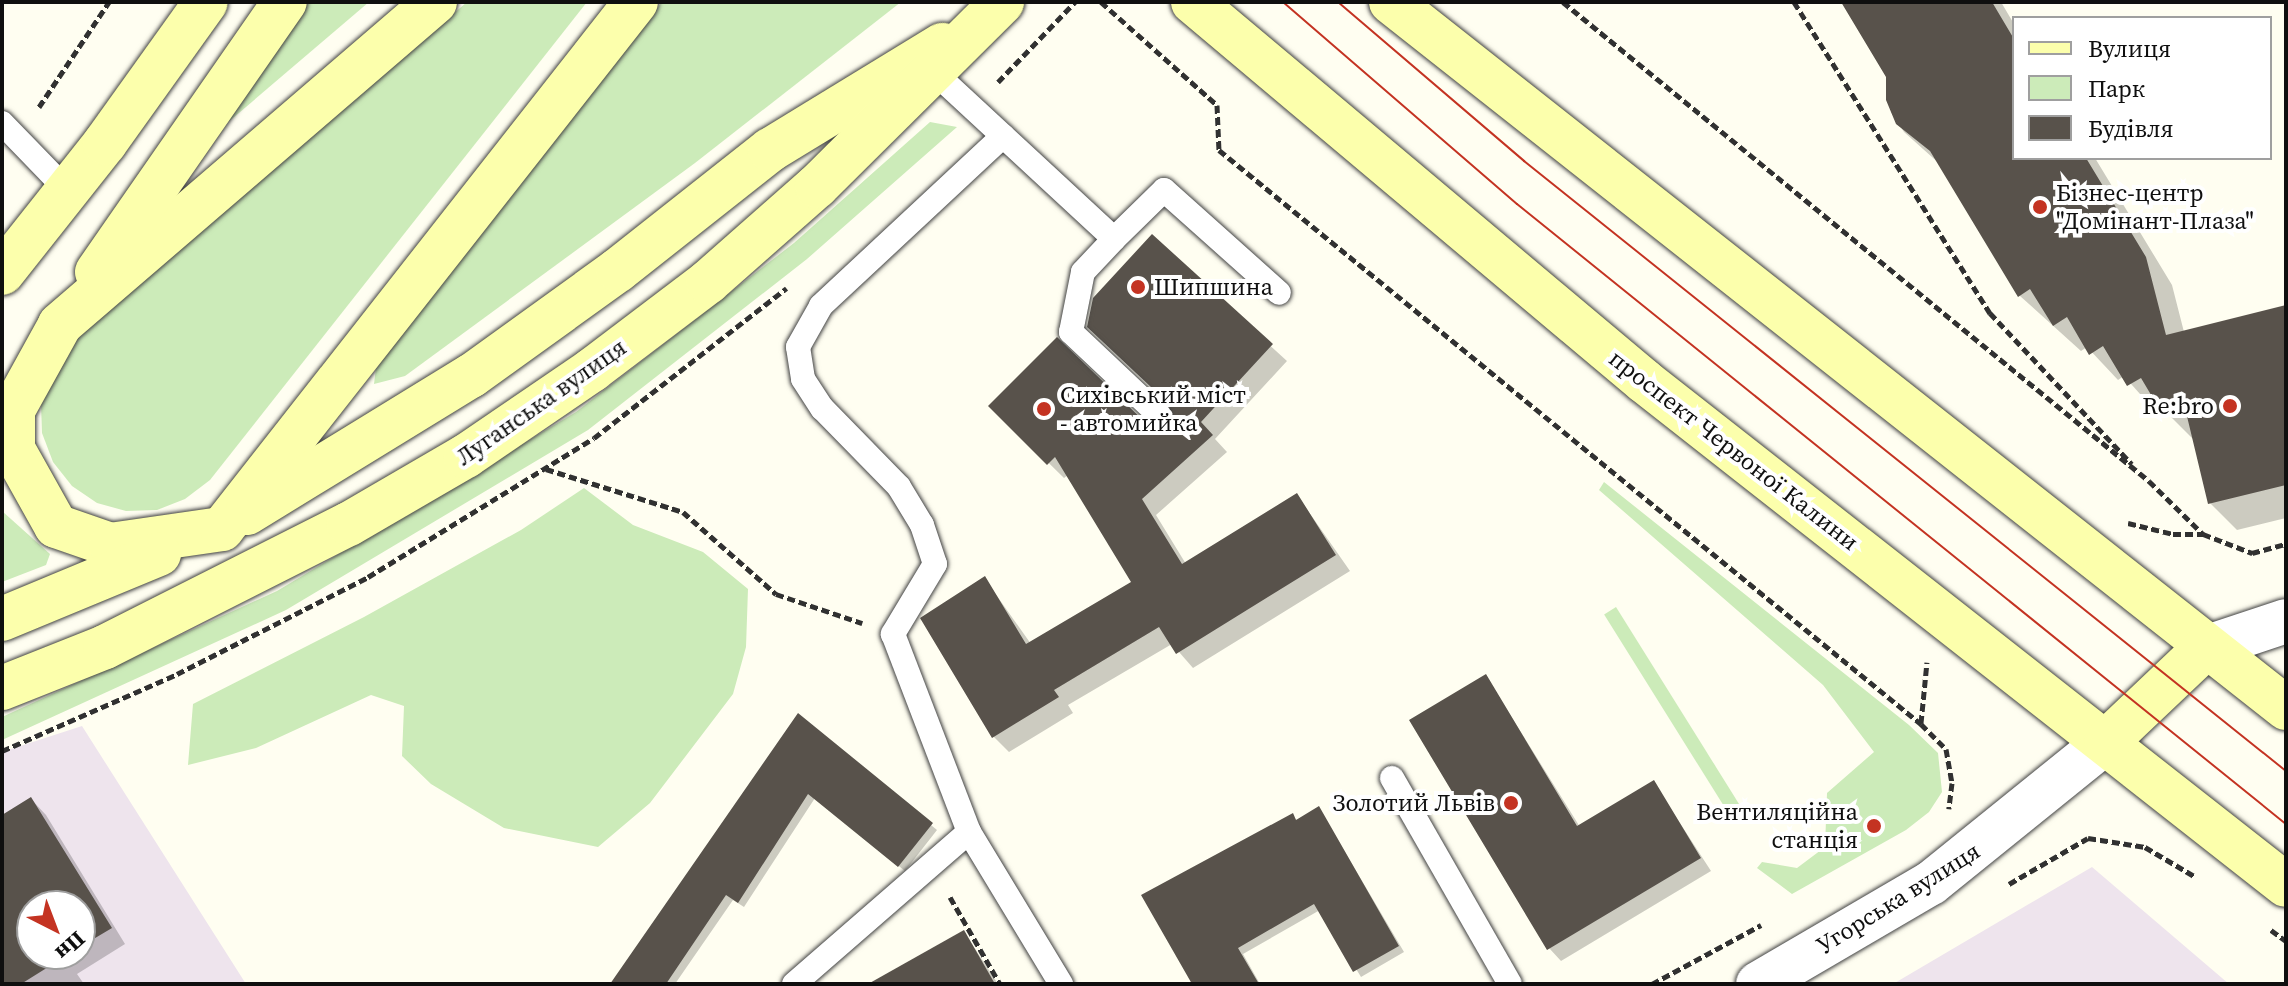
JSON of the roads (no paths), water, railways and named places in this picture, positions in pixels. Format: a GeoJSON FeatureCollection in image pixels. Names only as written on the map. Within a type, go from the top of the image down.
{"type":"FeatureCollection","features":[{"type":"Feature","properties":{"kind":"main road"},"geometry":{"type":"LineString","coordinates":[[2,273],[206,2]]}},
{"type":"Feature","properties":{"kind":"main road"},"geometry":{"type":"LineString","coordinates":[[285,2],[60,325],[13,410],[13,449],[56,526],[111,545],[222,529],[636,2]]}},
{"type":"Feature","properties":{"kind":"main road"},"geometry":{"type":"LineString","coordinates":[[2,378],[435,2]]}},
{"type":"Feature","properties":{"kind":"main road","name":"проспект Червоної Калини"},"geometry":{"type":"LineString","coordinates":[[1193,2],[1313,107],[1644,381],[2286,885]]}},
{"type":"Feature","properties":{"kind":"main road"},"geometry":{"type":"LineString","coordinates":[[1394,5],[2205,648],[2286,708]]}},
{"type":"Feature","properties":{"kind":"main road"},"geometry":{"type":"LineString","coordinates":[[2,619],[222,529],[471,376],[618,270],[770,150],[865,87],[992,12]]}},
{"type":"Feature","properties":{"kind":"main road","name":"Луганська вулиця"},"geometry":{"type":"LineString","coordinates":[[2,688],[225,591],[466,456],[592,370],[708,282],[935,73],[992,12]]}},
{"type":"Feature","properties":{"kind":"main road"},"geometry":{"type":"LineString","coordinates":[[2106,742],[2205,648]]}},
{"type":"Feature","properties":{"kind":"street"},"geometry":{"type":"LineString","coordinates":[[2205,648],[2286,621]]}},
{"type":"Feature","properties":{"kind":"street","name":"Угорська вулиця"},"geometry":{"type":"LineString","coordinates":[[1758,984],[1942,876],[2106,742]]}},
{"type":"Feature","properties":{"kind":"lane"},"geometry":{"type":"LineString","coordinates":[[935,73],[1114,239]]}},
{"type":"Feature","properties":{"kind":"lane"},"geometry":{"type":"LineString","coordinates":[[2,123],[67,190]]}},
{"type":"Feature","properties":{"kind":"lane"},"geometry":{"type":"LineString","coordinates":[[1003,136],[821,306],[798,347],[803,379],[822,408],[899,487],[922,525],[935,564],[893,634],[969,832],[1061,984]]}},
{"type":"Feature","properties":{"kind":"lane"},"geometry":{"type":"LineString","coordinates":[[1159,415],[1071,332],[1083,272],[1114,239],[1164,190],[1279,293]]}},
{"type":"Feature","properties":{"kind":"lane"},"geometry":{"type":"LineString","coordinates":[[1392,778],[1510,984]]}},
{"type":"Feature","properties":{"kind":"lane"},"geometry":{"type":"LineString","coordinates":[[794,984],[969,832]]}},
{"type":"Feature","properties":{"kind":"tram line"},"geometry":{"type":"LineString","coordinates":[[1283,2],[1517,204],[2286,824]]}},
{"type":"Feature","properties":{"kind":"tram line"},"geometry":{"type":"LineString","coordinates":[[1338,2],[1524,161],[2286,771]]}},
{"type":"Feature","properties":{"kind":"place","name":"Бізнес-центр \"Домінант-Плаза\""},"geometry":{"type":"Point","coordinates":[2040,207]}},
{"type":"Feature","properties":{"kind":"place","name":"Шипшина"},"geometry":{"type":"Point","coordinates":[1138,287]}},
{"type":"Feature","properties":{"kind":"place","name":"Re:bro"},"geometry":{"type":"Point","coordinates":[2230,406]}},
{"type":"Feature","properties":{"kind":"place","name":"Сихівський міст - автомийка"},"geometry":{"type":"Point","coordinates":[1044,409]}},
{"type":"Feature","properties":{"kind":"place","name":"Золотий Львів"},"geometry":{"type":"Point","coordinates":[1511,803]}},
{"type":"Feature","properties":{"kind":"place","name":"Вентиляційна станція"},"geometry":{"type":"Point","coordinates":[1874,826]}}]}
